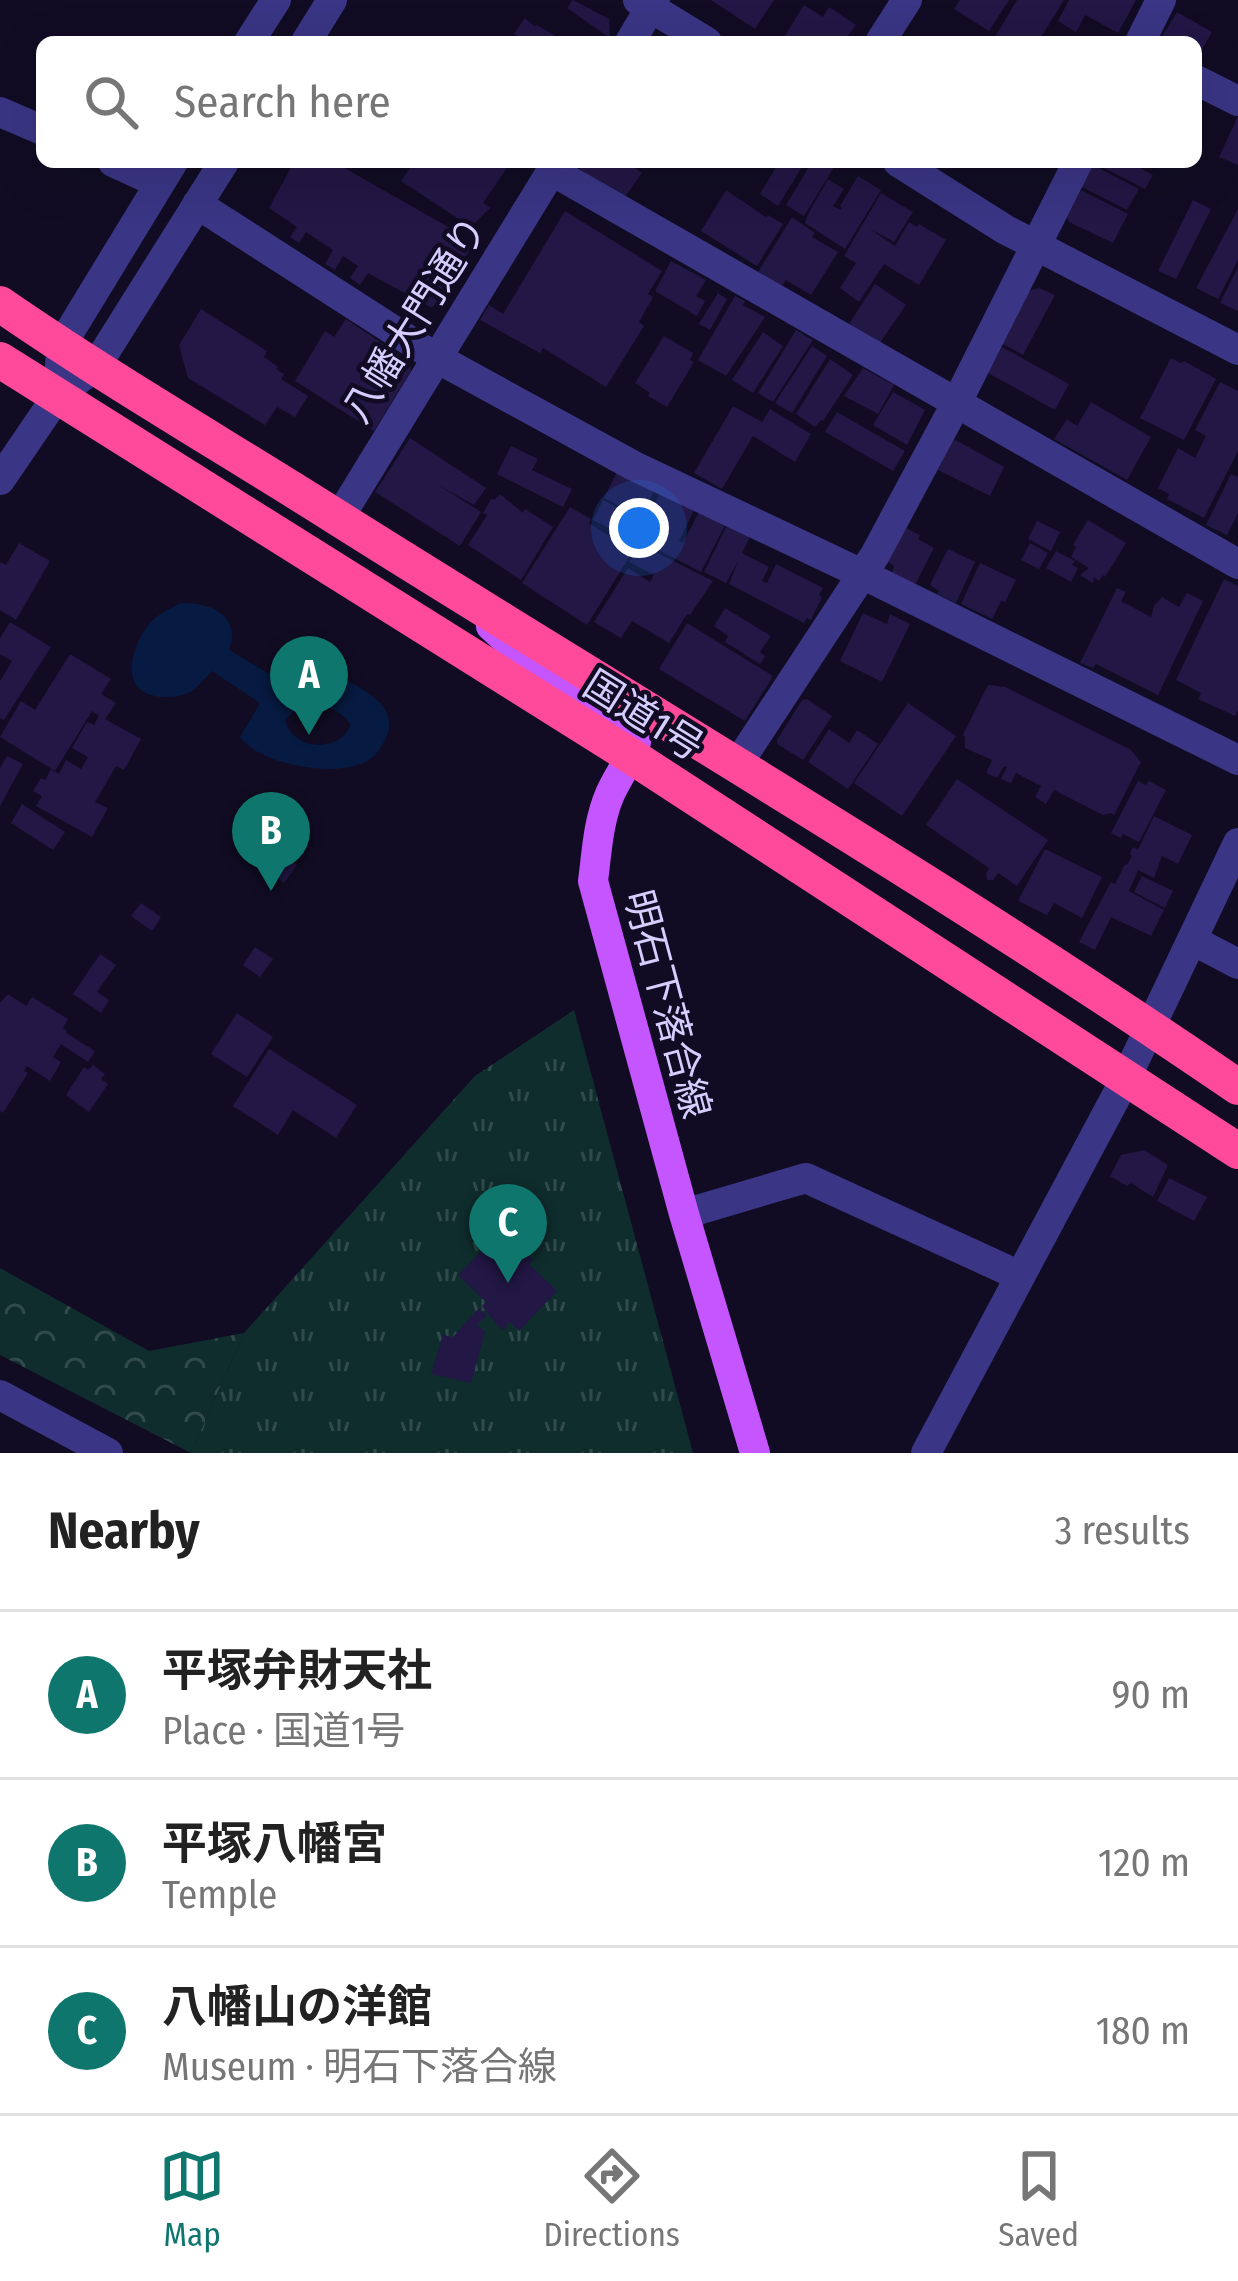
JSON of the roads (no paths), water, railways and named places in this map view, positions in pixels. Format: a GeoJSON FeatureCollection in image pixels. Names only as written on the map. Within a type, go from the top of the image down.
{"type":"FeatureCollection","features":[{"type":"Feature","properties":{"kind":"highway"},"geometry":{"type":"LineString","coordinates":[[0,304],[62,344]]}},
{"type":"Feature","properties":{"kind":"highway","name":"国道1号"},"geometry":{"type":"LineString","coordinates":[[62,344],[1150,1027],[1238,1088]]}},
{"type":"Feature","properties":{"kind":"highway","name":"国道1号"},"geometry":{"type":"LineString","coordinates":[[0,360],[631,756],[1238,1151]]}},
{"type":"Feature","properties":{"kind":"highway"},"geometry":{"type":"LineString","coordinates":[[737,766],[734,785],[742,804],[794,838],[824,881]]}},
{"type":"Feature","properties":{"kind":"main road"},"geometry":{"type":"LineString","coordinates":[[450,590],[540,671],[630,729],[636,742],[631,756]]}},
{"type":"Feature","properties":{"kind":"main road","name":"明石下落合線"},"geometry":{"type":"LineString","coordinates":[[631,756],[600,826],[593,881],[755,1453]]}},
{"type":"Feature","properties":{"kind":"street"},"geometry":{"type":"LineString","coordinates":[[253,36],[276,0]]}},
{"type":"Feature","properties":{"kind":"street"},"geometry":{"type":"LineString","coordinates":[[310,36],[332,0]]}},
{"type":"Feature","properties":{"kind":"street"},"geometry":{"type":"LineString","coordinates":[[884,36],[907,0]]}},
{"type":"Feature","properties":{"kind":"street"},"geometry":{"type":"LineString","coordinates":[[1143,36],[1161,0]]}},
{"type":"Feature","properties":{"kind":"street"},"geometry":{"type":"LineString","coordinates":[[633,36],[648,3],[697,36]]}},
{"type":"Feature","properties":{"kind":"street"},"geometry":{"type":"LineString","coordinates":[[1202,83],[1238,101]]}},
{"type":"Feature","properties":{"kind":"street"},"geometry":{"type":"LineString","coordinates":[[0,112],[36,127]]}},
{"type":"Feature","properties":{"kind":"street"},"geometry":{"type":"LineString","coordinates":[[0,480],[58,395],[96,366],[220,168]]}},
{"type":"Feature","properties":{"kind":"street","name":"八幡大門通り"},"geometry":{"type":"LineString","coordinates":[[339,518],[553,168]]}},
{"type":"Feature","properties":{"kind":"street"},"geometry":{"type":"LineString","coordinates":[[556,168],[1238,564]]}},
{"type":"Feature","properties":{"kind":"street"},"geometry":{"type":"LineString","coordinates":[[908,168],[1034,245],[1238,350]]}},
{"type":"Feature","properties":{"kind":"street"},"geometry":{"type":"LineString","coordinates":[[737,766],[875,555],[1075,168]]}},
{"type":"Feature","properties":{"kind":"street"},"geometry":{"type":"LineString","coordinates":[[58,395],[62,344],[166,173]]}},
{"type":"Feature","properties":{"kind":"street"},"geometry":{"type":"LineString","coordinates":[[197,204],[435,358],[634,466],[1238,760]]}},
{"type":"Feature","properties":{"kind":"street"},"geometry":{"type":"LineString","coordinates":[[25,444],[67,425],[116,433]]}},
{"type":"Feature","properties":{"kind":"street"},"geometry":{"type":"LineString","coordinates":[[938,1449],[1020,1276],[1126,1078],[1238,843]]}},
{"type":"Feature","properties":{"kind":"street"},"geometry":{"type":"LineString","coordinates":[[1192,940],[1238,964]]}},
{"type":"Feature","properties":{"kind":"street"},"geometry":{"type":"LineString","coordinates":[[684,1214],[806,1178],[1020,1276]]}},
{"type":"Feature","properties":{"kind":"street"},"geometry":{"type":"LineString","coordinates":[[0,1395],[108,1453]]}},
{"type":"Feature","properties":{"kind":"water"},"geometry":{"type":"Polygon","coordinates":[[[181,603],[221,613],[231,628],[229,650],[285,683],[306,662],[364,690],[388,718],[388,732],[379,749],[370,759],[340,768],[282,762],[240,737],[260,703],[212,671],[182,695],[149,695],[139,689],[132,670],[136,646],[152,620],[181,603]],[[300,706],[285,720],[297,738],[306,742],[336,741],[351,725],[335,710],[300,706]]]}},
{"type":"Feature","properties":{"kind":"place","name":"平塚弁財天社"},"geometry":{"type":"Point","coordinates":[309,735]}},
{"type":"Feature","properties":{"kind":"place","name":"平塚八幡宮"},"geometry":{"type":"Point","coordinates":[271,891]}},
{"type":"Feature","properties":{"kind":"place","name":"八幡山の洋館"},"geometry":{"type":"Point","coordinates":[508,1283]}}]}
